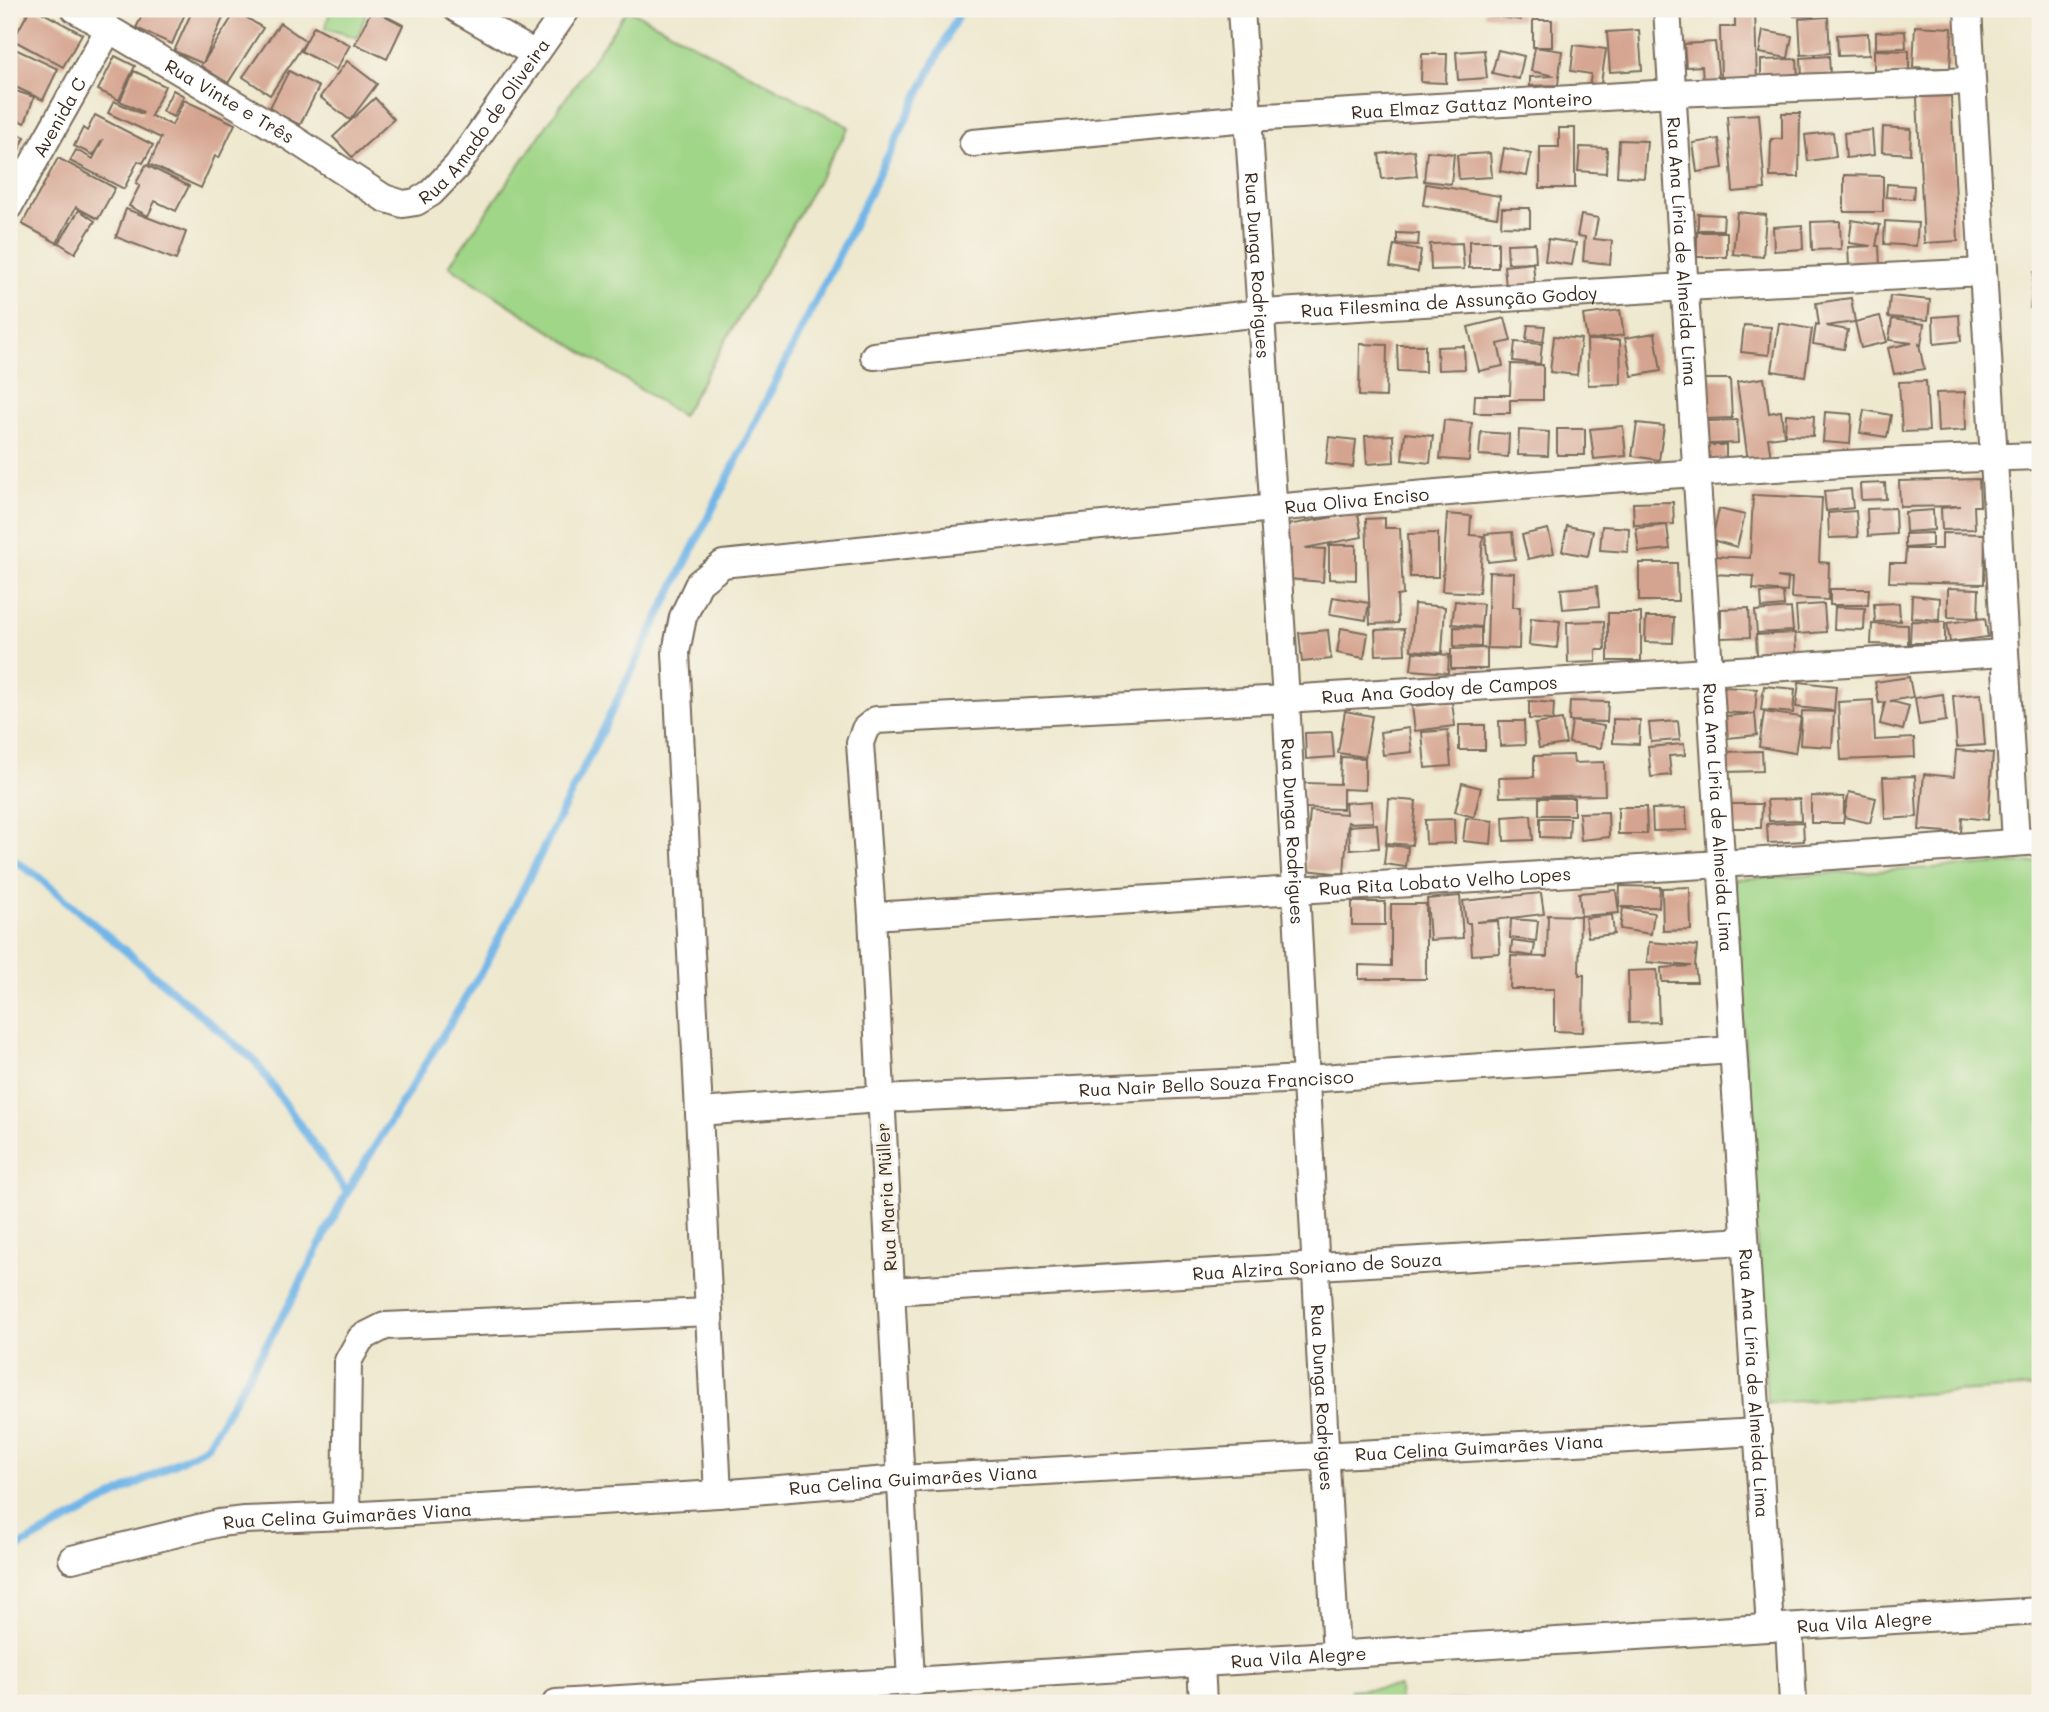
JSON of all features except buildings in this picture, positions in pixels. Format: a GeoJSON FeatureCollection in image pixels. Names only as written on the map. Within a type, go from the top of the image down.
{"type":"FeatureCollection","features":[{"type":"Feature","properties":{"kind":"street","name":"Rua Vinte e Três"},"geometry":{"type":"LineString","coordinates":[[75,9],[289,136],[384,198]]}},
{"type":"Feature","properties":{"kind":"street"},"geometry":{"type":"LineString","coordinates":[[457,9],[535,54]]}},
{"type":"Feature","properties":{"kind":"street","name":"Rua Amado de Oliveira"},"geometry":{"type":"LineString","coordinates":[[384,198],[403,204],[416,202],[431,193],[457,166],[567,9]]}},
{"type":"Feature","properties":{"kind":"street","name":"Rua Dunga Rodrigues"},"geometry":{"type":"LineString","coordinates":[[1241,9],[1286,699],[1336,1655]]}},
{"type":"Feature","properties":{"kind":"street","name":"Rua Ana Líria de Almeida Lima"},"geometry":{"type":"LineString","coordinates":[[1667,9],[1758,1432],[1779,1628],[1793,1703]]}},
{"type":"Feature","properties":{"kind":"street"},"geometry":{"type":"LineString","coordinates":[[1968,9],[2004,653],[2028,842]]}},
{"type":"Feature","properties":{"kind":"street","name":"Avenida C"},"geometry":{"type":"LineString","coordinates":[[9,206],[109,29]]}},
{"type":"Feature","properties":{"kind":"street","name":"Rua Elmaz Gattaz Monteiro"},"geometry":{"type":"LineString","coordinates":[[973,144],[1248,118],[1673,93],[1970,81]]}},
{"type":"Feature","properties":{"kind":"street","name":"Rua Filesmina de Assunção Godoy"},"geometry":{"type":"LineString","coordinates":[[874,356],[1261,313],[1983,272]]}},
{"type":"Feature","properties":{"kind":"street","name":"Rua Oliva Enciso"},"geometry":{"type":"LineString","coordinates":[[699,1112],[676,652],[683,617],[699,583],[723,564],[1274,508],[1697,474],[2040,456]]}},
{"type":"Feature","properties":{"kind":"street","name":"Rua Ana Godoy de Campos"},"geometry":{"type":"LineString","coordinates":[[876,720],[1286,699],[2004,653]]}},
{"type":"Feature","properties":{"kind":"street","name":"Rua Maria Müller"},"geometry":{"type":"LineString","coordinates":[[876,720],[865,729],[859,743],[872,916],[911,1681]]}},
{"type":"Feature","properties":{"kind":"street","name":"Rua Rita Lobato Velho Lopes"},"geometry":{"type":"LineString","coordinates":[[872,916],[1721,864],[2028,842]]}},
{"type":"Feature","properties":{"kind":"street","name":"Rua Nair Bello Souza Francisco"},"geometry":{"type":"LineString","coordinates":[[699,1112],[881,1099],[1306,1079],[1734,1050]]}},
{"type":"Feature","properties":{"kind":"street"},"geometry":{"type":"LineString","coordinates":[[699,1112],[719,1494]]}},
{"type":"Feature","properties":{"kind":"street","name":"Rua Alzira Soriano de Souza"},"geometry":{"type":"LineString","coordinates":[[891,1291],[1745,1241]]}},
{"type":"Feature","properties":{"kind":"street"},"geometry":{"type":"LineString","coordinates":[[346,1516],[348,1361],[361,1338],[385,1326],[709,1312]]}},
{"type":"Feature","properties":{"kind":"street","name":"Rua Celina Guimarães Viana"},"geometry":{"type":"LineString","coordinates":[[72,1559],[219,1523],[271,1518],[719,1494],[900,1479],[1758,1432]]}},
{"type":"Feature","properties":{"kind":"street","name":"Rua Vila Alegre"},"geometry":{"type":"LineString","coordinates":[[556,1703],[610,1702],[2040,1611]]}},
{"type":"Feature","properties":{"kind":"street"},"geometry":{"type":"LineString","coordinates":[[1201,1663],[1203,1703]]}},
{"type":"Feature","properties":{"kind":"green space"},"geometry":{"type":"Polygon","coordinates":[[[331,9],[367,9],[358,38],[325,28],[331,9]]]}},
{"type":"Feature","properties":{"kind":"green space"},"geometry":{"type":"Polygon","coordinates":[[[628,9],[849,127],[682,416],[449,266],[628,9]]]}},
{"type":"Feature","properties":{"kind":"green space"},"geometry":{"type":"Polygon","coordinates":[[[2040,862],[2040,1387],[1767,1403],[1734,879],[2040,862]]]}},
{"type":"Feature","properties":{"kind":"green space"},"geometry":{"type":"Polygon","coordinates":[[[1399,1687],[1400,1703],[1351,1703],[1350,1690],[1399,1687]]]}},
{"type":"Feature","properties":{"kind":"waterway"},"geometry":{"type":"LineString","coordinates":[[9,1552],[207,1446],[288,1307],[347,1192],[484,968],[961,9]]}},
{"type":"Feature","properties":{"kind":"waterway"},"geometry":{"type":"LineString","coordinates":[[9,857],[36,875],[255,1061],[347,1192]]}}]}
